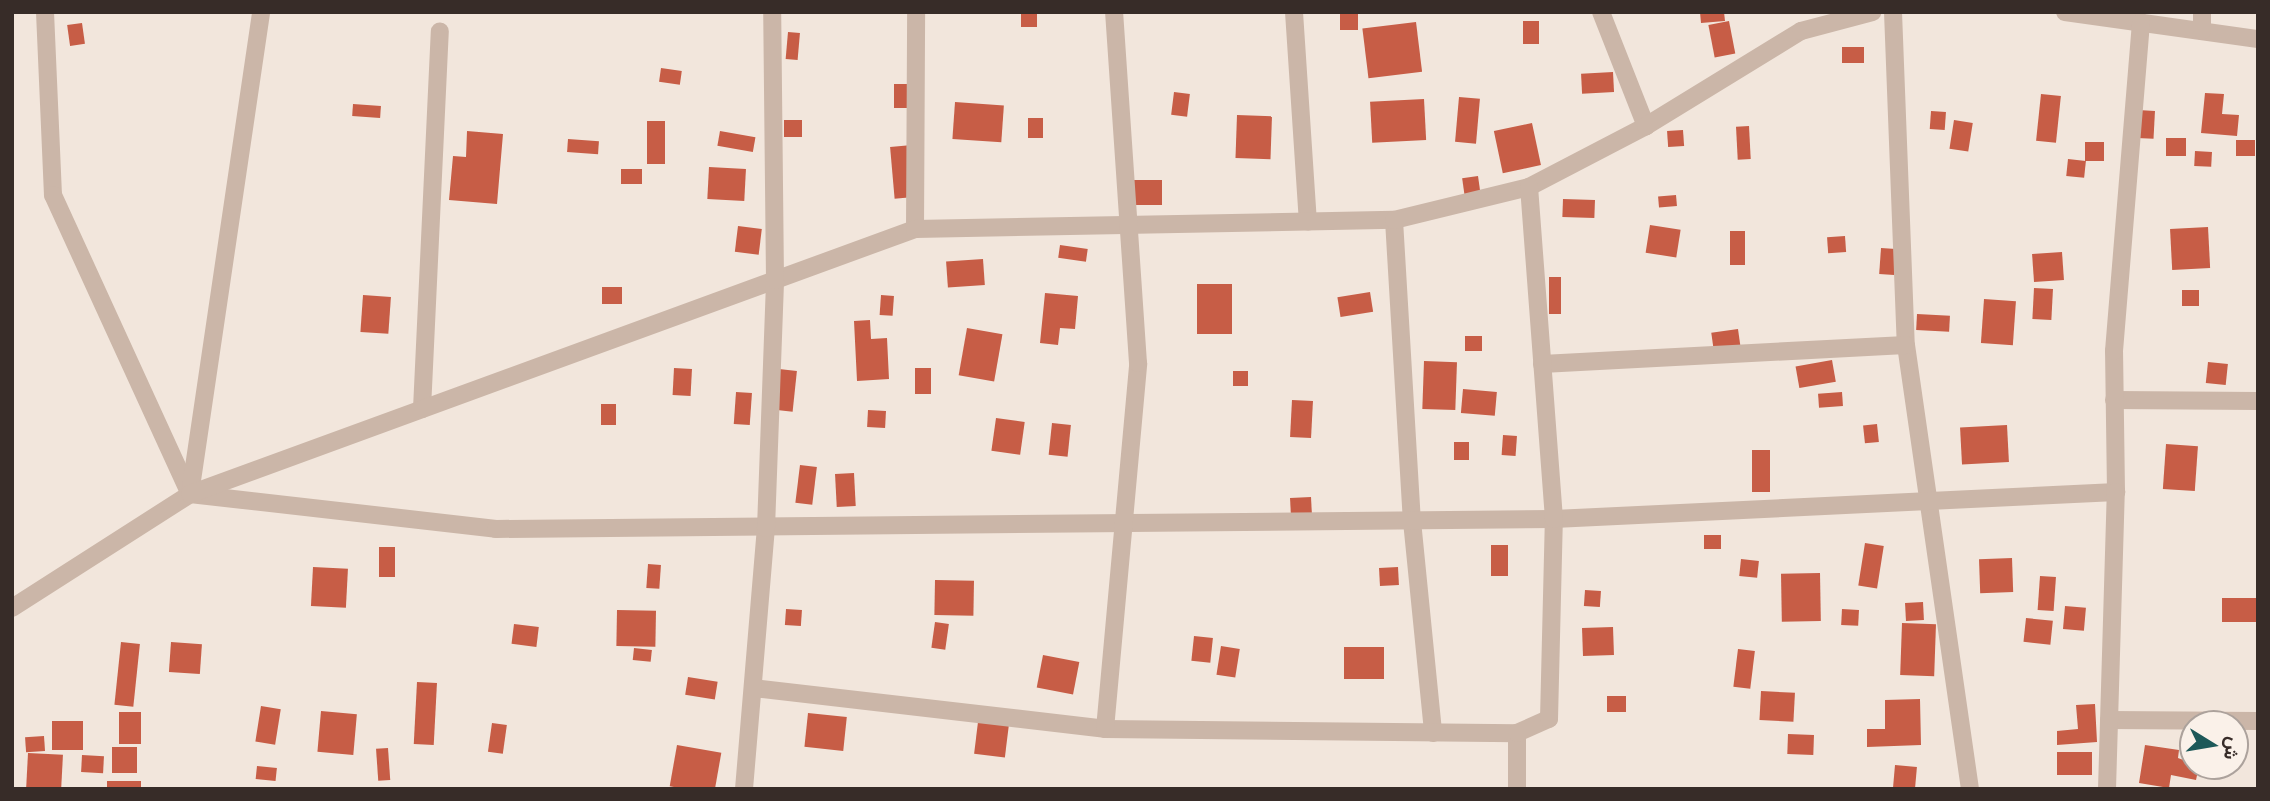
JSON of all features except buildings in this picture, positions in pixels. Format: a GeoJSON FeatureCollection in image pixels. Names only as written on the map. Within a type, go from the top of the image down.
{"type":"FeatureCollection","features":[{"type":"Feature","properties":{"kind":"street"},"geometry":{"type":"LineString","coordinates":[[45,12],[53,195],[190,494]]}},
{"type":"Feature","properties":{"kind":"street"},"geometry":{"type":"LineString","coordinates":[[190,494],[261,12]]}},
{"type":"Feature","properties":{"kind":"street"},"geometry":{"type":"LineString","coordinates":[[744,789],[766,528],[775,280],[772,12]]}},
{"type":"Feature","properties":{"kind":"street"},"geometry":{"type":"LineString","coordinates":[[915,229],[916,12]]}},
{"type":"Feature","properties":{"kind":"street"},"geometry":{"type":"LineString","coordinates":[[1105,729],[1121,524],[1138,363],[1114,12]]}},
{"type":"Feature","properties":{"kind":"street"},"geometry":{"type":"LineString","coordinates":[[1294,12],[1308,222]]}},
{"type":"Feature","properties":{"kind":"street"},"geometry":{"type":"LineString","coordinates":[[1601,12],[1646,127]]}},
{"type":"Feature","properties":{"kind":"street"},"geometry":{"type":"LineString","coordinates":[[12,608],[190,494],[915,229],[1394,220],[1529,187],[1646,127],[1801,31],[1853,14],[1873,12]]}},
{"type":"Feature","properties":{"kind":"street"},"geometry":{"type":"LineString","coordinates":[[1894,12],[1906,345],[1970,789]]}},
{"type":"Feature","properties":{"kind":"street"},"geometry":{"type":"LineString","coordinates":[[2065,12],[2258,39]]}},
{"type":"Feature","properties":{"kind":"street"},"geometry":{"type":"LineString","coordinates":[[2202,12],[2202,31]]}},
{"type":"Feature","properties":{"kind":"street"},"geometry":{"type":"LineString","coordinates":[[2106,789],[2116,492],[2114,351],[2141,22]]}},
{"type":"Feature","properties":{"kind":"street"},"geometry":{"type":"LineString","coordinates":[[422,409],[440,31]]}},
{"type":"Feature","properties":{"kind":"street"},"geometry":{"type":"LineString","coordinates":[[753,688],[1105,729],[1517,733],[1549,719],[1554,519],[1529,187]]}},
{"type":"Feature","properties":{"kind":"street"},"geometry":{"type":"LineString","coordinates":[[1394,220],[1412,521],[1433,733]]}},
{"type":"Feature","properties":{"kind":"street"},"geometry":{"type":"LineString","coordinates":[[1542,364],[1906,345]]}},
{"type":"Feature","properties":{"kind":"street"},"geometry":{"type":"LineString","coordinates":[[2114,400],[2258,401]]}},
{"type":"Feature","properties":{"kind":"street"},"geometry":{"type":"LineString","coordinates":[[190,494],[496,529],[1554,519],[2116,492]]}},
{"type":"Feature","properties":{"kind":"street"},"geometry":{"type":"LineString","coordinates":[[2109,720],[2258,721]]}},
{"type":"Feature","properties":{"kind":"street"},"geometry":{"type":"LineString","coordinates":[[1517,733],[1517,789]]}}]}
